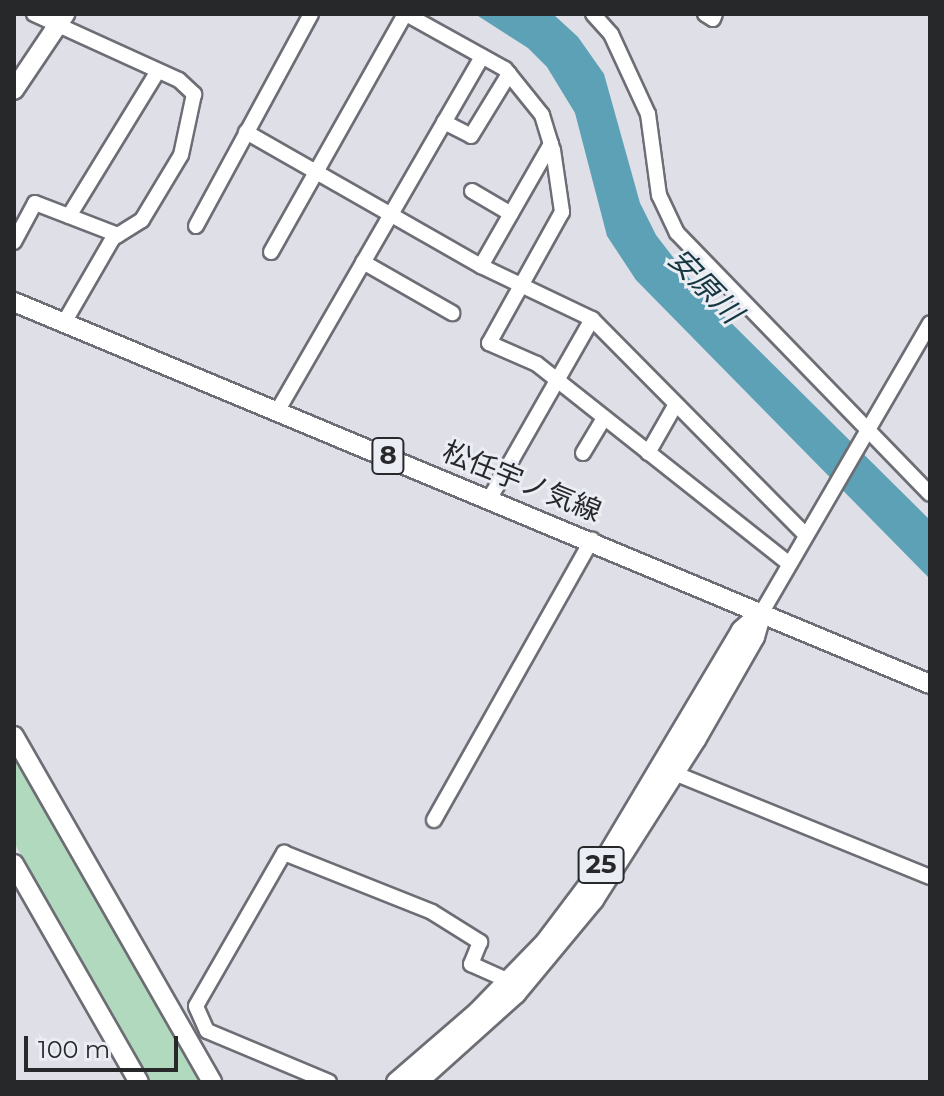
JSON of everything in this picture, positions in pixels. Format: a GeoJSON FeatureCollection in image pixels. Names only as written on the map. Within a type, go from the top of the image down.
{"type":"FeatureCollection","features":[{"type":"Feature","properties":{"kind":"main road"},"geometry":{"type":"LineString","coordinates":[[14,90],[60,21]]}},
{"type":"Feature","properties":{"kind":"main road","name":"松任宇ノ気線"},"geometry":{"type":"LineString","coordinates":[[14,302],[592,540],[930,686]]}},
{"type":"Feature","properties":{"kind":"main road","name":"25"},"geometry":{"type":"LineString","coordinates":[[418,1082],[466,1043],[566,938],[674,773],[755,637],[762,612]]}},
{"type":"Feature","properties":{"kind":"main road","name":"25"},"geometry":{"type":"LineString","coordinates":[[396,1082],[509,981],[594,877],[741,630],[762,612]]}},
{"type":"Feature","properties":{"kind":"main road"},"geometry":{"type":"LineString","coordinates":[[14,736],[212,1082]]}},
{"type":"Feature","properties":{"kind":"main road"},"geometry":{"type":"LineString","coordinates":[[14,864],[139,1082]]}},
{"type":"Feature","properties":{"kind":"street"},"geometry":{"type":"LineString","coordinates":[[34,14],[60,21],[191,87],[194,94],[181,155],[142,220],[118,235],[64,323]]}},
{"type":"Feature","properties":{"kind":"street"},"geometry":{"type":"LineString","coordinates":[[196,226],[311,14]]}},
{"type":"Feature","properties":{"kind":"street"},"geometry":{"type":"LineString","coordinates":[[271,252],[406,14],[482,57],[509,74],[542,115],[551,144],[562,212],[489,343],[537,364],[789,564]]}},
{"type":"Feature","properties":{"kind":"street"},"geometry":{"type":"LineString","coordinates":[[593,14],[611,34],[648,114],[659,195],[677,233],[865,433],[930,494]]}},
{"type":"Feature","properties":{"kind":"street"},"geometry":{"type":"LineString","coordinates":[[705,14],[713,19],[715,14]]}},
{"type":"Feature","properties":{"kind":"street"},"geometry":{"type":"LineString","coordinates":[[278,410],[482,57]]}},
{"type":"Feature","properties":{"kind":"street"},"geometry":{"type":"LineString","coordinates":[[69,216],[158,71]]}},
{"type":"Feature","properties":{"kind":"street"},"geometry":{"type":"LineString","coordinates":[[444,122],[471,136],[509,74]]}},
{"type":"Feature","properties":{"kind":"street"},"geometry":{"type":"LineString","coordinates":[[246,132],[481,266],[592,319],[805,534]]}},
{"type":"Feature","properties":{"kind":"street"},"geometry":{"type":"LineString","coordinates":[[481,266],[551,144]]}},
{"type":"Feature","properties":{"kind":"street"},"geometry":{"type":"LineString","coordinates":[[472,191],[511,214]]}},
{"type":"Feature","properties":{"kind":"street"},"geometry":{"type":"LineString","coordinates":[[14,242],[35,203],[118,235]]}},
{"type":"Feature","properties":{"kind":"street"},"geometry":{"type":"LineString","coordinates":[[363,262],[452,313]]}},
{"type":"Feature","properties":{"kind":"street"},"geometry":{"type":"LineString","coordinates":[[490,498],[592,319]]}},
{"type":"Feature","properties":{"kind":"street"},"geometry":{"type":"LineString","coordinates":[[762,612],[824,500],[930,323]]}},
{"type":"Feature","properties":{"kind":"street"},"geometry":{"type":"LineString","coordinates":[[648,453],[676,404]]}},
{"type":"Feature","properties":{"kind":"street"},"geometry":{"type":"LineString","coordinates":[[583,453],[604,418]]}},
{"type":"Feature","properties":{"kind":"street"},"geometry":{"type":"LineString","coordinates":[[434,820],[592,540]]}},
{"type":"Feature","properties":{"kind":"street"},"geometry":{"type":"LineString","coordinates":[[674,773],[930,877]]}},
{"type":"Feature","properties":{"kind":"street"},"geometry":{"type":"LineString","coordinates":[[329,1082],[207,1031],[196,1006],[284,853],[432,912],[480,942],[471,964],[509,981]]}},
{"type":"Feature","properties":{"kind":"green space"},"geometry":{"type":"Polygon","coordinates":[[[14,751],[188,1055],[199,1082],[150,1082],[14,842],[14,751]]]}},
{"type":"Feature","properties":{"kind":"water"},"geometry":{"type":"Polygon","coordinates":[[[475,14],[553,14],[578,37],[604,74],[640,203],[656,235],[699,291],[930,520],[930,579],[636,280],[607,236],[575,113],[547,67],[528,48],[475,14]]]}},
{"type":"Feature","properties":{"kind":"water label","name":"安原川"},"geometry":{"type":"Point","coordinates":[705,286]}}]}
